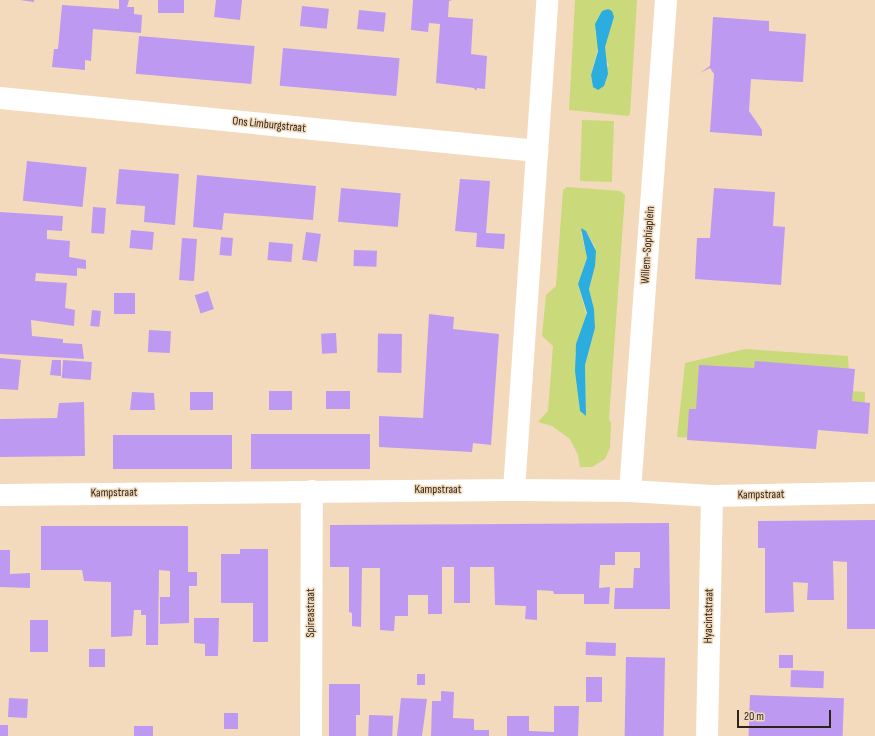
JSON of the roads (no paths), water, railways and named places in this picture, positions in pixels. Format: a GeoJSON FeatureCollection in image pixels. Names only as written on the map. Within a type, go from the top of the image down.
{"type":"FeatureCollection","features":[{"type":"Feature","properties":{"kind":"street"},"geometry":{"type":"LineString","coordinates":[[514,490],[547,0]]}},
{"type":"Feature","properties":{"kind":"street","name":"Willem-Sophiaplein"},"geometry":{"type":"LineString","coordinates":[[630,491],[666,0]]}},
{"type":"Feature","properties":{"kind":"street","name":"Ons Limburgstraat"},"geometry":{"type":"LineString","coordinates":[[0,98],[537,151]]}},
{"type":"Feature","properties":{"kind":"street","name":"Kampstraat"},"geometry":{"type":"LineString","coordinates":[[0,495],[514,490],[630,491],[712,496],[875,493]]}},
{"type":"Feature","properties":{"kind":"street","name":"Spireastraat"},"geometry":{"type":"LineString","coordinates":[[311,736],[312,491]]}},
{"type":"Feature","properties":{"kind":"street","name":"Hyacintstraat"},"geometry":{"type":"LineString","coordinates":[[707,736],[712,496]]}},
{"type":"Feature","properties":{"kind":"water"},"geometry":{"type":"Polygon","coordinates":[[[608,9],[612,11],[614,17],[605,47],[608,74],[604,86],[598,90],[593,87],[591,75],[598,51],[595,24],[602,11],[608,9]]]}},
{"type":"Feature","properties":{"kind":"water"},"geometry":{"type":"Polygon","coordinates":[[[581,228],[586,231],[596,251],[595,266],[589,289],[594,309],[595,328],[585,365],[586,416],[580,411],[575,371],[576,344],[587,313],[578,284],[587,258],[581,228]]]}}]}
